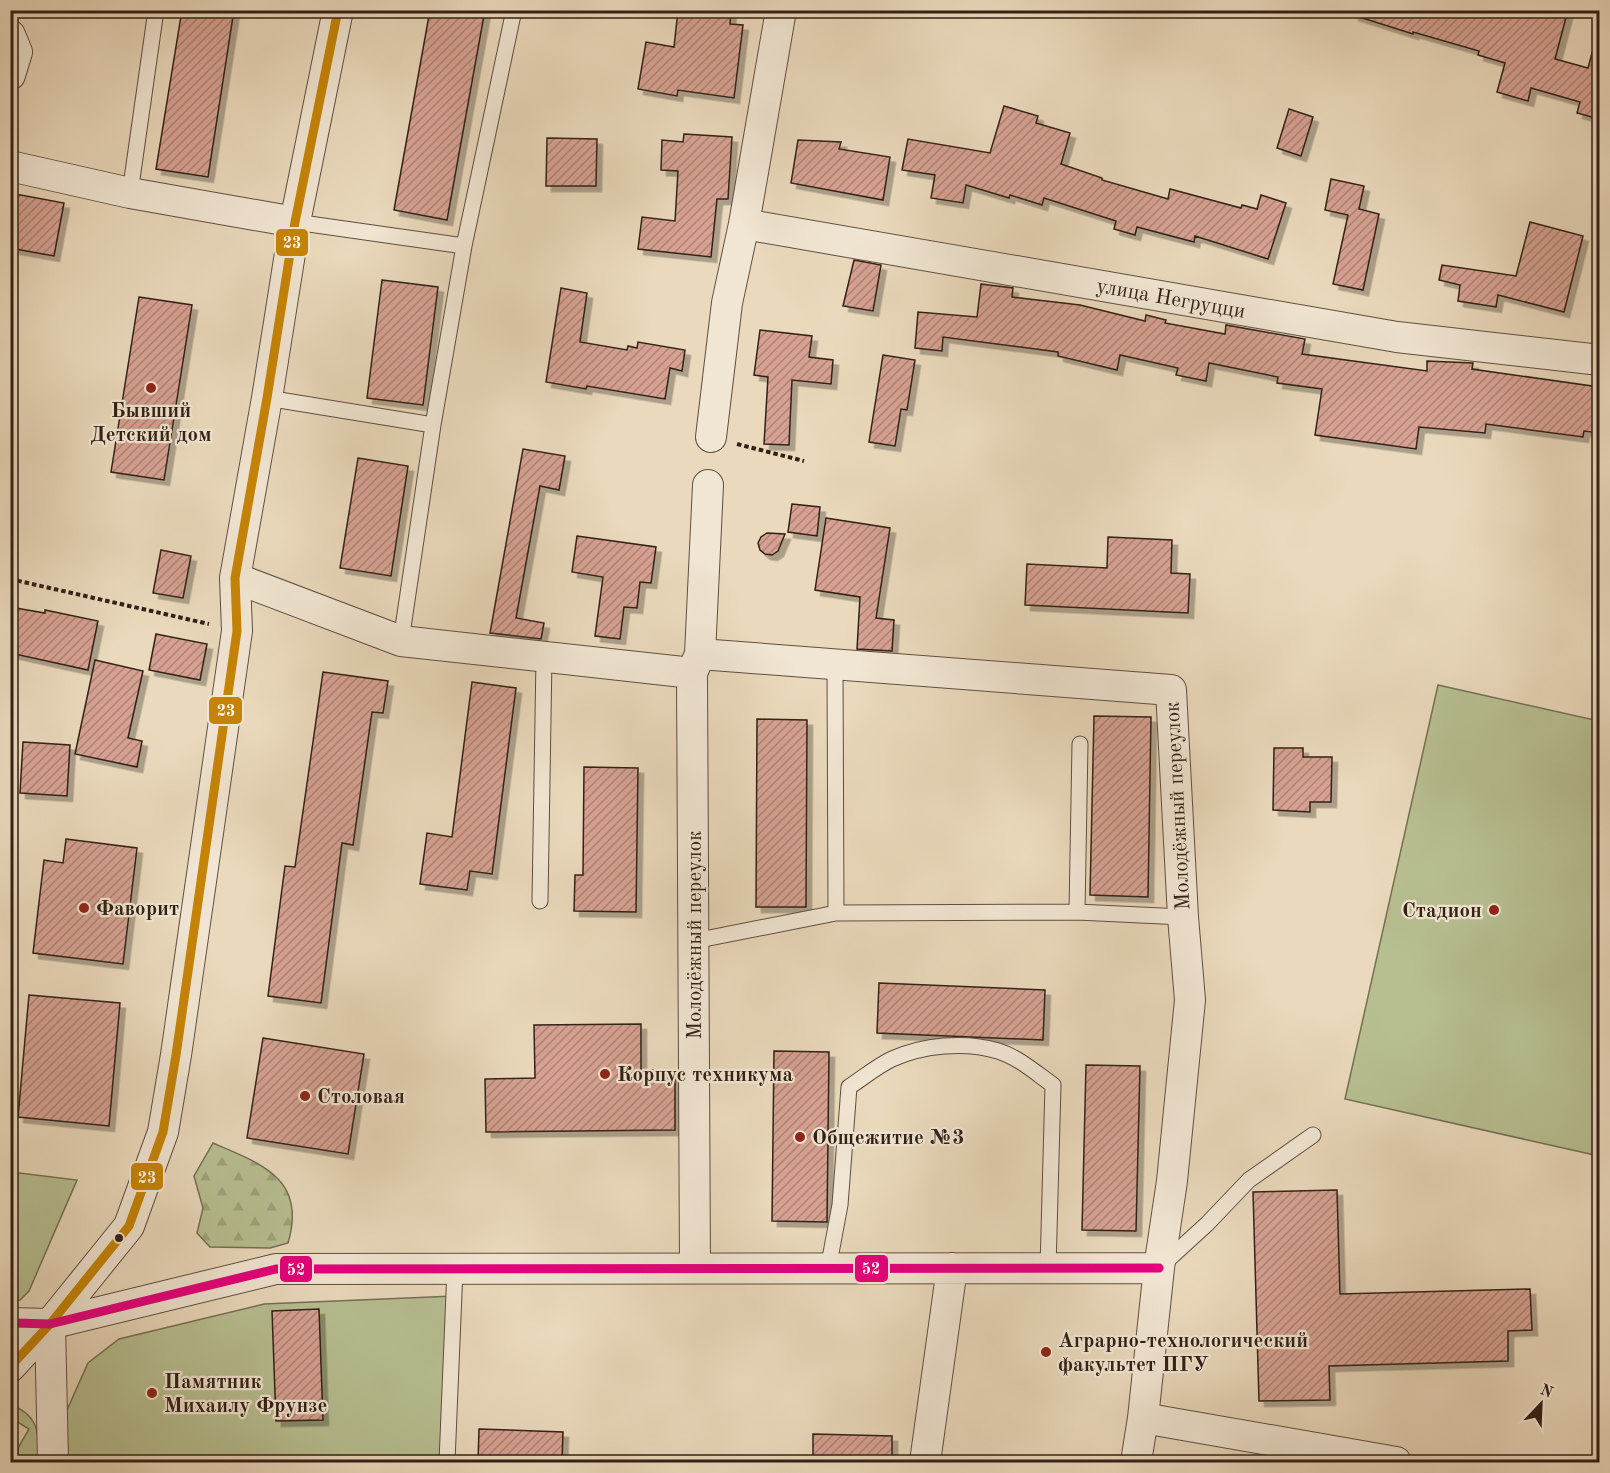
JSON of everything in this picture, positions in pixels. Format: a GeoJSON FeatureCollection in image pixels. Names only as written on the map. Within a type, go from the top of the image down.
{"type":"FeatureCollection","features":[{"type":"Feature","properties":{"kind":"street"},"geometry":{"type":"LineString","coordinates":[[10,1366],[50,1324],[129,1226],[163,1132],[237,631],[235,578],[295,222],[338,10]]}},
{"type":"Feature","properties":{"kind":"street"},"geometry":{"type":"LineString","coordinates":[[711,437],[727,303],[744,224],[781,10]]}},
{"type":"Feature","properties":{"kind":"street"},"geometry":{"type":"LineString","coordinates":[[10,35],[17,52],[10,75]]}},
{"type":"Feature","properties":{"kind":"street"},"geometry":{"type":"LineString","coordinates":[[10,166],[130,193],[295,222]]}},
{"type":"Feature","properties":{"kind":"street","name":"улица Негруцци"},"geometry":{"type":"LineString","coordinates":[[744,224],[1397,336],[1599,360]]}},
{"type":"Feature","properties":{"kind":"street"},"geometry":{"type":"LineString","coordinates":[[696,663],[708,485]]}},
{"type":"Feature","properties":{"kind":"street","name":"Молодёжный переулок"},"geometry":{"type":"LineString","coordinates":[[235,578],[401,641],[544,657],[696,663],[835,664],[1171,690],[1183,917],[1190,1000],[1172,1181],[1159,1268],[1136,1462]]}},
{"type":"Feature","properties":{"kind":"street","name":"Молодёжный переулок"},"geometry":{"type":"LineString","coordinates":[[695,1268],[696,663]]}},
{"type":"Feature","properties":{"kind":"street"},"geometry":{"type":"LineString","coordinates":[[925,1462],[952,1268]]}},
{"type":"Feature","properties":{"kind":"street"},"geometry":{"type":"LineString","coordinates":[[10,1323],[50,1324],[276,1269],[1159,1268]]}},
{"type":"Feature","properties":{"kind":"street"},"geometry":{"type":"LineString","coordinates":[[50,1324],[53,1462]]}},
{"type":"Feature","properties":{"kind":"street"},"geometry":{"type":"LineString","coordinates":[[1143,1418],[1396,1462]]}},
{"type":"Feature","properties":{"kind":"lane"},"geometry":{"type":"LineString","coordinates":[[130,193],[156,10]]}},
{"type":"Feature","properties":{"kind":"lane"},"geometry":{"type":"LineString","coordinates":[[401,641],[432,425],[464,246],[514,10]]}},
{"type":"Feature","properties":{"kind":"lane"},"geometry":{"type":"LineString","coordinates":[[295,222],[464,246]]}},
{"type":"Feature","properties":{"kind":"lane"},"geometry":{"type":"LineString","coordinates":[[267,398],[432,425]]}},
{"type":"Feature","properties":{"kind":"lane"},"geometry":{"type":"LineString","coordinates":[[540,901],[544,657]]}},
{"type":"Feature","properties":{"kind":"lane"},"geometry":{"type":"LineString","coordinates":[[835,664],[836,913]]}},
{"type":"Feature","properties":{"kind":"lane"},"geometry":{"type":"LineString","coordinates":[[1077,912],[1080,744]]}},
{"type":"Feature","properties":{"kind":"lane"},"geometry":{"type":"LineString","coordinates":[[694,941],[836,913],[1077,912],[1183,917]]}},
{"type":"Feature","properties":{"kind":"lane"},"geometry":{"type":"LineString","coordinates":[[828,1269],[840,1205],[849,1087],[892,1059],[931,1048],[958,1046],[998,1051],[1017,1060],[1053,1085],[1048,1269]]}},
{"type":"Feature","properties":{"kind":"lane"},"geometry":{"type":"LineString","coordinates":[[1159,1268],[1207,1224],[1249,1180],[1313,1135]]}},
{"type":"Feature","properties":{"kind":"lane"},"geometry":{"type":"LineString","coordinates":[[447,1462],[455,1269]]}},
{"type":"Feature","properties":{"kind":"path"},"geometry":{"type":"LineString","coordinates":[[711,437],[804,461]]}},
{"type":"Feature","properties":{"kind":"path"},"geometry":{"type":"LineString","coordinates":[[10,579],[237,631]]}},
{"type":"Feature","properties":{"kind":"green space","name":"Стадион"},"geometry":{"type":"Polygon","coordinates":[[[1438,685],[1599,721],[1599,1156],[1345,1099],[1438,685]]]}},
{"type":"Feature","properties":{"kind":"green space"},"geometry":{"type":"Polygon","coordinates":[[[213,1143],[263,1167],[286,1189],[291,1203],[292,1221],[288,1243],[270,1248],[210,1247],[197,1233],[203,1208],[194,1176],[213,1143]]]}},
{"type":"Feature","properties":{"kind":"green space"},"geometry":{"type":"Polygon","coordinates":[[[11,1172],[77,1180],[29,1291],[20,1300],[11,1301],[11,1172]]]}},
{"type":"Feature","properties":{"kind":"green space"},"geometry":{"type":"Polygon","coordinates":[[[454,1296],[447,1462],[64,1462],[63,1419],[88,1363],[119,1339],[264,1304],[454,1296]]]}},
{"type":"Feature","properties":{"kind":"green space"},"geometry":{"type":"Polygon","coordinates":[[[10,1405],[20,1409],[32,1420],[38,1435],[40,1462],[18,1462],[18,1448],[29,1429],[11,1418],[10,1405]]]}},
{"type":"Feature","properties":{"kind":"building"},"geometry":{"type":"Polygon","coordinates":[[[182,10],[234,10],[208,177],[156,169],[182,10]]]}},
{"type":"Feature","properties":{"kind":"building"},"geometry":{"type":"Polygon","coordinates":[[[430,10],[485,10],[447,220],[394,210],[430,10]]]}},
{"type":"Feature","properties":{"kind":"building"},"geometry":{"type":"Polygon","coordinates":[[[678,10],[731,10],[730,24],[743,25],[734,98],[678,90],[677,96],[638,89],[646,42],[674,47],[678,10]]]}},
{"type":"Feature","properties":{"kind":"building"},"geometry":{"type":"Polygon","coordinates":[[[1354,10],[1568,10],[1555,59],[1588,68],[1592,53],[1599,54],[1599,119],[1577,113],[1580,102],[1531,88],[1528,101],[1497,92],[1505,63],[1478,55],[1479,51],[1353,15],[1354,10]]]}},
{"type":"Feature","properties":{"kind":"building"},"geometry":{"type":"Polygon","coordinates":[[[1004,106],[1038,116],[1036,123],[1070,133],[1061,164],[1102,178],[1102,180],[1168,199],[1170,189],[1241,208],[1242,205],[1257,209],[1261,195],[1286,203],[1268,259],[1195,236],[1194,242],[1137,227],[1135,235],[1114,229],[1116,221],[1044,198],[1042,205],[966,185],[963,203],[931,198],[935,175],[902,170],[908,139],[990,153],[1004,106]]]}},
{"type":"Feature","properties":{"kind":"building"},"geometry":{"type":"Polygon","coordinates":[[[1289,109],[1313,117],[1301,156],[1277,148],[1289,109]]]}},
{"type":"Feature","properties":{"kind":"building"},"geometry":{"type":"Polygon","coordinates":[[[684,134],[732,137],[728,199],[717,199],[711,257],[638,249],[642,217],[675,221],[678,171],[661,170],[662,140],[683,142],[684,134]]]}},
{"type":"Feature","properties":{"kind":"building"},"geometry":{"type":"Polygon","coordinates":[[[547,138],[597,139],[596,186],[546,186],[547,138]]]}},
{"type":"Feature","properties":{"kind":"building"},"geometry":{"type":"Polygon","coordinates":[[[798,140],[841,142],[839,149],[890,157],[883,200],[791,183],[798,140]]]}},
{"type":"Feature","properties":{"kind":"building"},"geometry":{"type":"Polygon","coordinates":[[[1331,179],[1364,186],[1359,209],[1379,214],[1363,290],[1333,284],[1348,215],[1325,210],[1331,179]]]}},
{"type":"Feature","properties":{"kind":"building"},"geometry":{"type":"Polygon","coordinates":[[[10,193],[64,203],[54,256],[10,248],[10,193]]]}},
{"type":"Feature","properties":{"kind":"building"},"geometry":{"type":"Polygon","coordinates":[[[1530,222],[1583,236],[1564,312],[1498,295],[1496,307],[1458,301],[1460,285],[1439,280],[1442,265],[1516,276],[1530,222]]]}},
{"type":"Feature","properties":{"kind":"building"},"geometry":{"type":"Polygon","coordinates":[[[854,260],[881,265],[873,311],[843,306],[854,260]]]}},
{"type":"Feature","properties":{"kind":"building"},"geometry":{"type":"Polygon","coordinates":[[[382,280],[438,287],[423,405],[367,398],[382,280]]]}},
{"type":"Feature","properties":{"kind":"building"},"geometry":{"type":"Polygon","coordinates":[[[981,284],[1013,288],[1012,297],[1080,305],[1145,321],[1146,315],[1166,320],[1165,323],[1225,334],[1226,325],[1305,339],[1302,354],[1427,371],[1427,361],[1473,363],[1472,369],[1599,387],[1599,433],[1584,431],[1583,437],[1486,424],[1485,433],[1419,427],[1416,449],[1315,435],[1322,389],[1277,383],[1278,377],[1209,363],[1206,381],[1176,375],[1178,368],[1120,355],[1117,370],[1058,356],[1058,352],[943,337],[942,351],[915,348],[918,312],[977,317],[981,284]]]}},
{"type":"Feature","properties":{"kind":"building"},"geometry":{"type":"Polygon","coordinates":[[[561,288],[587,293],[580,342],[627,350],[628,346],[637,348],[638,342],[685,350],[682,371],[670,368],[665,399],[587,386],[586,389],[546,382],[561,288]]]}},
{"type":"Feature","properties":{"kind":"building","name":"Бывший Детский дом"},"geometry":{"type":"Polygon","coordinates":[[[139,297],[192,305],[164,480],[111,472],[139,297]]]}},
{"type":"Feature","properties":{"kind":"building"},"geometry":{"type":"Polygon","coordinates":[[[760,330],[812,336],[809,357],[833,360],[831,384],[792,380],[789,445],[764,444],[768,377],[754,375],[760,330]]]}},
{"type":"Feature","properties":{"kind":"building"},"geometry":{"type":"Polygon","coordinates":[[[883,355],[915,360],[907,410],[901,409],[895,446],[869,442],[883,355]]]}},
{"type":"Feature","properties":{"kind":"building"},"geometry":{"type":"Polygon","coordinates":[[[523,449],[565,456],[559,490],[540,486],[516,618],[544,623],[541,639],[490,633],[523,449]]]}},
{"type":"Feature","properties":{"kind":"building"},"geometry":{"type":"Polygon","coordinates":[[[358,458],[408,466],[391,576],[340,568],[358,458]]]}},
{"type":"Feature","properties":{"kind":"building"},"geometry":{"type":"Polygon","coordinates":[[[792,504],[820,507],[817,536],[788,532],[792,504]]]}},
{"type":"Feature","properties":{"kind":"building"},"geometry":{"type":"Polygon","coordinates":[[[826,518],[890,528],[876,618],[894,620],[892,651],[857,649],[860,597],[815,590],[826,518]]]}},
{"type":"Feature","properties":{"kind":"building"},"geometry":{"type":"Polygon","coordinates":[[[767,533],[785,534],[778,551],[772,555],[760,550],[758,543],[767,533]]]}},
{"type":"Feature","properties":{"kind":"building"},"geometry":{"type":"Polygon","coordinates":[[[577,536],[656,547],[651,583],[640,582],[637,608],[624,607],[620,639],[595,636],[603,577],[572,572],[577,536]]]}},
{"type":"Feature","properties":{"kind":"building"},"geometry":{"type":"Polygon","coordinates":[[[1108,537],[1172,540],[1171,573],[1190,574],[1188,613],[1025,605],[1027,564],[1107,568],[1108,537]]]}},
{"type":"Feature","properties":{"kind":"building"},"geometry":{"type":"Polygon","coordinates":[[[161,550],[191,556],[183,598],[153,593],[161,550]]]}},
{"type":"Feature","properties":{"kind":"building"},"geometry":{"type":"Polygon","coordinates":[[[10,607],[45,613],[45,610],[98,621],[88,670],[10,653],[10,607]]]}},
{"type":"Feature","properties":{"kind":"building"},"geometry":{"type":"Polygon","coordinates":[[[156,634],[207,644],[200,680],[149,670],[156,634]]]}},
{"type":"Feature","properties":{"kind":"building"},"geometry":{"type":"Polygon","coordinates":[[[95,660],[143,671],[128,738],[142,741],[137,767],[75,754],[95,660]]]}},
{"type":"Feature","properties":{"kind":"building"},"geometry":{"type":"Polygon","coordinates":[[[323,672],[388,681],[383,713],[372,712],[353,845],[342,843],[321,1003],[268,996],[285,866],[295,867],[323,672]]]}},
{"type":"Feature","properties":{"kind":"building"},"geometry":{"type":"Polygon","coordinates":[[[472,682],[516,688],[492,874],[470,871],[467,890],[420,884],[427,833],[452,837],[472,682]]]}},
{"type":"Feature","properties":{"kind":"building"},"geometry":{"type":"Polygon","coordinates":[[[1094,716],[1151,717],[1148,897],[1090,895],[1094,716]]]}},
{"type":"Feature","properties":{"kind":"building"},"geometry":{"type":"Polygon","coordinates":[[[757,719],[807,720],[806,907],[756,907],[757,719]]]}},
{"type":"Feature","properties":{"kind":"building"},"geometry":{"type":"Polygon","coordinates":[[[23,742],[70,745],[67,796],[20,793],[23,742]]]}},
{"type":"Feature","properties":{"kind":"building"},"geometry":{"type":"Polygon","coordinates":[[[1274,748],[1303,748],[1303,757],[1332,757],[1331,802],[1310,802],[1310,812],[1273,810],[1274,748]]]}},
{"type":"Feature","properties":{"kind":"building"},"geometry":{"type":"Polygon","coordinates":[[[584,767],[638,768],[636,912],[574,911],[575,875],[583,875],[584,767]]]}},
{"type":"Feature","properties":{"kind":"building","name":"Фаворит"},"geometry":{"type":"Polygon","coordinates":[[[66,839],[137,848],[123,964],[33,953],[44,860],[63,863],[66,839]]]}},
{"type":"Feature","properties":{"kind":"building"},"geometry":{"type":"Polygon","coordinates":[[[879,983],[1045,990],[1043,1040],[877,1033],[879,983]]]}},
{"type":"Feature","properties":{"kind":"building"},"geometry":{"type":"Polygon","coordinates":[[[29,995],[120,1003],[109,1126],[18,1117],[29,995]]]}},
{"type":"Feature","properties":{"kind":"building","name":"Корпус техникума"},"geometry":{"type":"Polygon","coordinates":[[[641,1024],[641,1070],[675,1070],[675,1130],[486,1132],[485,1079],[535,1078],[534,1025],[641,1024]]]}},
{"type":"Feature","properties":{"kind":"building","name":"Столовая"},"geometry":{"type":"Polygon","coordinates":[[[263,1038],[364,1054],[348,1154],[247,1138],[263,1038]]]}},
{"type":"Feature","properties":{"kind":"building","name":"Общежитие №3"},"geometry":{"type":"Polygon","coordinates":[[[774,1051],[829,1052],[827,1222],[772,1221],[774,1051]]]}},
{"type":"Feature","properties":{"kind":"building"},"geometry":{"type":"Polygon","coordinates":[[[1086,1065],[1140,1066],[1136,1231],[1082,1230],[1086,1065]]]}},
{"type":"Feature","properties":{"kind":"building"},"geometry":{"type":"Polygon","coordinates":[[[1337,1190],[1340,1294],[1530,1289],[1532,1330],[1508,1331],[1508,1361],[1329,1366],[1330,1400],[1259,1401],[1253,1192],[1337,1190]]]}},
{"type":"Feature","properties":{"kind":"building"},"geometry":{"type":"Polygon","coordinates":[[[319,1309],[323,1420],[276,1421],[272,1311],[319,1309]]]}},
{"type":"Feature","properties":{"kind":"building"},"geometry":{"type":"Polygon","coordinates":[[[479,1429],[563,1432],[562,1462],[478,1462],[479,1429]]]}},
{"type":"Feature","properties":{"kind":"building"},"geometry":{"type":"Polygon","coordinates":[[[813,1434],[892,1436],[892,1462],[813,1462],[813,1434]]]}},
{"type":"Feature","properties":{"kind":"transit line","name":"23"},"geometry":{"type":"LineString","coordinates":[[10,1367],[50,1324],[129,1226],[163,1132],[237,631],[235,578],[295,222],[338,10]]}},
{"type":"Feature","properties":{"kind":"transit line","name":"52"},"geometry":{"type":"LineString","coordinates":[[15,1323],[50,1324],[276,1269],[1159,1268]]}},
{"type":"Feature","properties":{"kind":"place","name":"Бывший Детский дом"},"geometry":{"type":"Point","coordinates":[151,388]}},
{"type":"Feature","properties":{"kind":"place","name":"Фаворит"},"geometry":{"type":"Point","coordinates":[84,908]}},
{"type":"Feature","properties":{"kind":"place","name":"Стадион"},"geometry":{"type":"Point","coordinates":[1494,910]}},
{"type":"Feature","properties":{"kind":"place","name":"Корпус техникума"},"geometry":{"type":"Point","coordinates":[605,1074]}},
{"type":"Feature","properties":{"kind":"place","name":"Столовая"},"geometry":{"type":"Point","coordinates":[305,1096]}},
{"type":"Feature","properties":{"kind":"place","name":"Общежитие №3"},"geometry":{"type":"Point","coordinates":[800,1137]}},
{"type":"Feature","properties":{"kind":"place","name":"Аграрно-технологический факультет ПГУ"},"geometry":{"type":"Point","coordinates":[1046,1352]}},
{"type":"Feature","properties":{"kind":"place","name":"Памятник Михаилу Фрунзе"},"geometry":{"type":"Point","coordinates":[152,1393]}}]}
